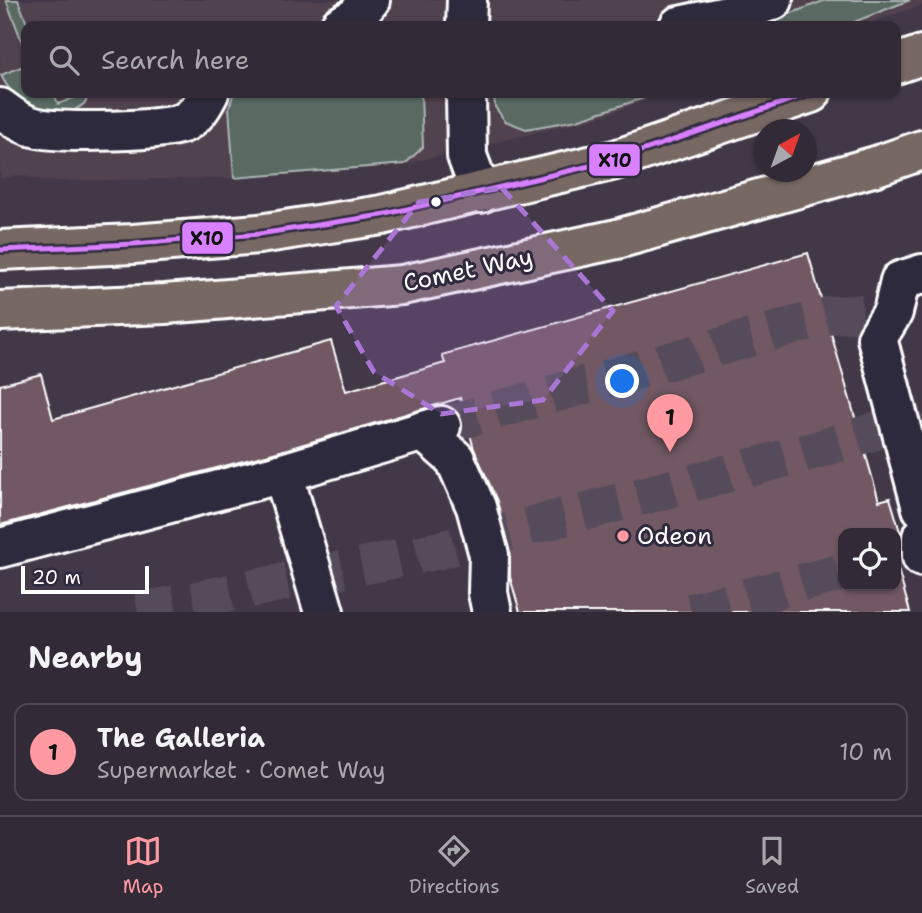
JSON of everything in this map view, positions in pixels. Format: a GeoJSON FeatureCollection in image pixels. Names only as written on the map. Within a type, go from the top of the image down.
{"type":"FeatureCollection","features":[{"type":"Feature","properties":{"kind":"main road"},"geometry":{"type":"LineString","coordinates":[[901,62],[922,55]]}},
{"type":"Feature","properties":{"kind":"main road"},"geometry":{"type":"LineString","coordinates":[[0,250],[133,244],[259,234],[382,215],[615,160],[796,98]]}},
{"type":"Feature","properties":{"kind":"main road","name":"Comet Way"},"geometry":{"type":"LineString","coordinates":[[0,312],[165,304],[402,285],[617,239],[876,166],[922,150]]}},
{"type":"Feature","properties":{"kind":"street"},"geometry":{"type":"LineString","coordinates":[[349,21],[356,17],[370,0]]}},
{"type":"Feature","properties":{"kind":"street"},"geometry":{"type":"LineString","coordinates":[[466,21],[467,0]]}},
{"type":"Feature","properties":{"kind":"street"},"geometry":{"type":"LineString","coordinates":[[703,21],[731,15],[774,0]]}},
{"type":"Feature","properties":{"kind":"street"},"geometry":{"type":"LineString","coordinates":[[0,108],[17,120],[37,128],[161,128],[174,127],[186,121],[206,98]]}},
{"type":"Feature","properties":{"kind":"street"},"geometry":{"type":"LineString","coordinates":[[466,98],[467,156],[481,192]]}},
{"type":"Feature","properties":{"kind":"street"},"geometry":{"type":"LineString","coordinates":[[922,275],[900,281],[922,403]]}},
{"type":"Feature","properties":{"kind":"street"},"geometry":{"type":"LineString","coordinates":[[907,311],[877,338],[922,508]]}},
{"type":"Feature","properties":{"kind":"street"},"geometry":{"type":"LineString","coordinates":[[0,548],[283,473],[432,429],[455,460],[476,506],[489,555],[488,593],[492,612]]}},
{"type":"Feature","properties":{"kind":"street"},"geometry":{"type":"LineString","coordinates":[[283,473],[324,612]]}},
{"type":"Feature","properties":{"kind":"street"},"geometry":{"type":"LineString","coordinates":[[922,537],[922,557]]}},
{"type":"Feature","properties":{"kind":"highlighted area"},"geometry":{"type":"Polygon","coordinates":[[[502,188],[613,311],[543,400],[441,414],[374,372],[336,306],[419,202],[502,188]]]}},
{"type":"Feature","properties":{"kind":"shaded area"},"geometry":{"type":"Polygon","coordinates":[[[0,0],[922,0],[922,5],[875,21],[21,21],[21,98],[653,98],[592,119],[405,164],[234,178],[48,181],[18,175],[0,179],[0,0]]]}},
{"type":"Feature","properties":{"kind":"green space"},"geometry":{"type":"Polygon","coordinates":[[[6,0],[18,0],[26,21],[21,21],[21,39],[6,0]]]}},
{"type":"Feature","properties":{"kind":"green space"},"geometry":{"type":"Polygon","coordinates":[[[826,0],[910,0],[857,21],[771,21],[826,0]]]}},
{"type":"Feature","properties":{"kind":"green space"},"geometry":{"type":"Polygon","coordinates":[[[21,67],[21,98],[56,98],[58,104],[74,98],[86,98],[86,102],[75,110],[63,113],[38,110],[16,96],[1,75],[21,67]]]}},
{"type":"Feature","properties":{"kind":"green space"},"geometry":{"type":"Polygon","coordinates":[[[232,98],[421,98],[423,147],[405,164],[234,178],[229,108],[232,98]]]}},
{"type":"Feature","properties":{"kind":"green space"},"geometry":{"type":"Polygon","coordinates":[[[494,98],[644,98],[577,120],[526,129],[505,121],[495,107],[494,98]]]}},
{"type":"Feature","properties":{"kind":"building"},"geometry":{"type":"Polygon","coordinates":[[[808,253],[879,501],[890,498],[899,528],[838,528],[838,591],[901,591],[901,580],[910,612],[520,612],[510,577],[510,550],[497,501],[474,449],[460,398],[277,452],[0,525],[0,385],[41,374],[53,419],[331,341],[346,391],[445,363],[442,355],[808,253]]]}},
{"type":"Feature","properties":{"kind":"tunnel"},"geometry":{"type":"LineString","coordinates":[[441,426],[831,315],[893,312]]}},
{"type":"Feature","properties":{"kind":"tunnel"},"geometry":{"type":"LineString","coordinates":[[138,612],[440,550],[816,450],[922,416]]}},
{"type":"Feature","properties":{"kind":"tunnel"},"geometry":{"type":"LineString","coordinates":[[901,553],[922,547]]}},
{"type":"Feature","properties":{"kind":"tunnel"},"geometry":{"type":"LineString","coordinates":[[691,612],[838,573]]}},
{"type":"Feature","properties":{"kind":"transit line","name":"X10"},"geometry":{"type":"LineString","coordinates":[[0,250],[133,244],[259,234],[382,215],[615,160],[796,98]]}},
{"type":"Feature","properties":{"kind":"place","name":"The Galleria"},"geometry":{"type":"Point","coordinates":[670,452]}},
{"type":"Feature","properties":{"kind":"place","name":"Odeon"},"geometry":{"type":"Point","coordinates":[623,536]}}]}
